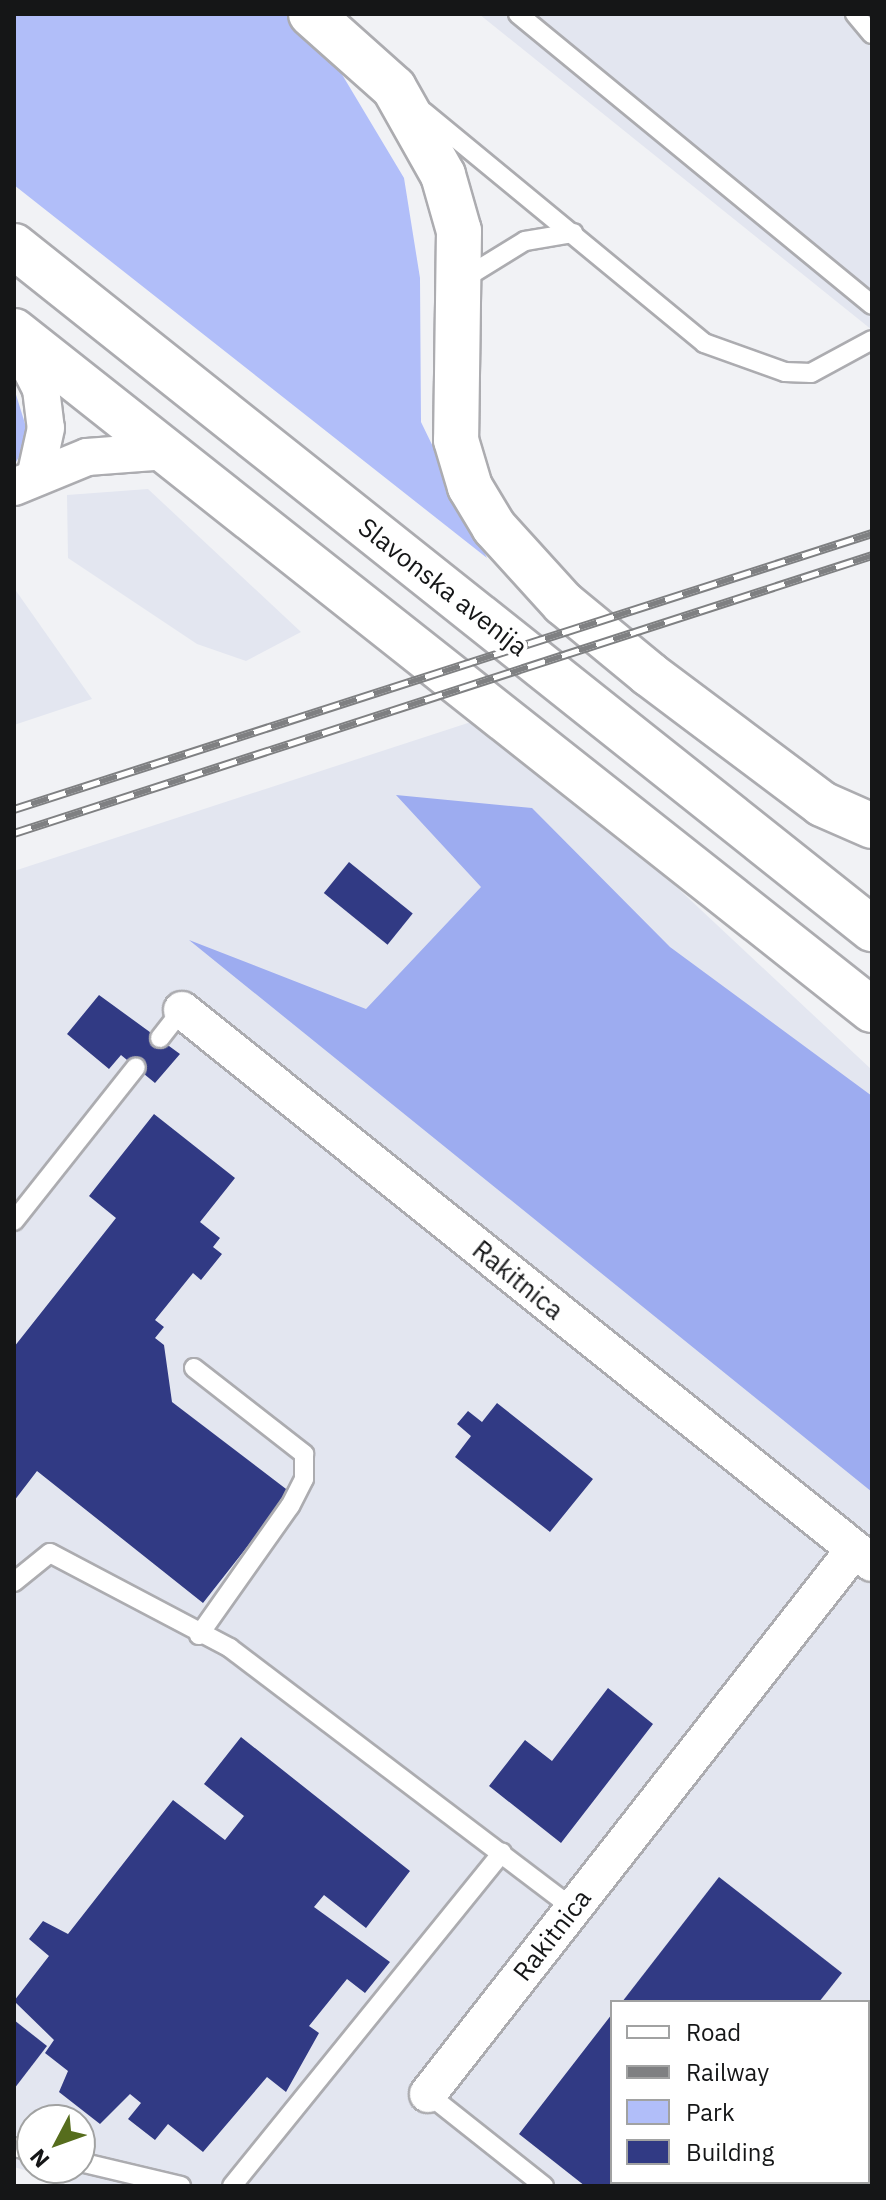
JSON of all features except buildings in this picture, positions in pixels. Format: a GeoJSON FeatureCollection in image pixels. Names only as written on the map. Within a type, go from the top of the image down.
{"type":"FeatureCollection","features":[{"type":"Feature","properties":{"kind":"main road"},"geometry":{"type":"LineString","coordinates":[[311,14],[394,88],[443,175],[459,231],[456,440],[494,527],[563,603],[649,674],[822,804],[872,826]]}},
{"type":"Feature","properties":{"kind":"main road","name":"Slavonska avenija"},"geometry":{"type":"LineString","coordinates":[[14,246],[872,929]]}},
{"type":"Feature","properties":{"kind":"main road"},"geometry":{"type":"LineString","coordinates":[[14,333],[872,1010]]}},
{"type":"Feature","properties":{"kind":"street"},"geometry":{"type":"LineString","coordinates":[[14,333],[41,389],[46,428],[25,480]]}},
{"type":"Feature","properties":{"kind":"street"},"geometry":{"type":"LineString","coordinates":[[25,480],[87,457],[167,451]]}},
{"type":"Feature","properties":{"kind":"street","name":"Rakitnica"},"geometry":{"type":"LineString","coordinates":[[171,1024],[863,1556],[573,1908],[428,2094]]}},
{"type":"Feature","properties":{"kind":"lane"},"geometry":{"type":"LineString","coordinates":[[518,14],[872,305]]}},
{"type":"Feature","properties":{"kind":"lane"},"geometry":{"type":"LineString","coordinates":[[855,14],[872,34]]}},
{"type":"Feature","properties":{"kind":"lane"},"geometry":{"type":"LineString","coordinates":[[394,88],[704,343],[785,372],[811,373],[872,340]]}},
{"type":"Feature","properties":{"kind":"lane"},"geometry":{"type":"LineString","coordinates":[[459,282],[525,241],[573,233]]}},
{"type":"Feature","properties":{"kind":"lane"},"geometry":{"type":"LineString","coordinates":[[14,1221],[136,1067]]}},
{"type":"Feature","properties":{"kind":"lane"},"geometry":{"type":"LineString","coordinates":[[194,1368],[304,1454],[304,1479],[290,1506],[199,1635]]}},
{"type":"Feature","properties":{"kind":"lane"},"geometry":{"type":"LineString","coordinates":[[14,1582],[50,1553],[76,1562],[271,1677],[573,1908]]}},
{"type":"Feature","properties":{"kind":"lane"},"geometry":{"type":"LineString","coordinates":[[232,2186],[502,1853]]}},
{"type":"Feature","properties":{"kind":"lane"},"geometry":{"type":"LineString","coordinates":[[428,2094],[544,2186]]}},
{"type":"Feature","properties":{"kind":"lane"},"geometry":{"type":"LineString","coordinates":[[96,2166],[181,2186]]}},
{"type":"Feature","properties":{"kind":"shaded area"},"geometry":{"type":"Polygon","coordinates":[[[479,14],[872,14],[872,330],[479,14]]]}},
{"type":"Feature","properties":{"kind":"shaded area"},"geometry":{"type":"Polygon","coordinates":[[[148,489],[301,632],[246,661],[197,644],[68,558],[67,495],[148,489]]]}},
{"type":"Feature","properties":{"kind":"shaded area"},"geometry":{"type":"Polygon","coordinates":[[[14,588],[92,699],[14,725],[14,588]]]}},
{"type":"Feature","properties":{"kind":"shaded area"},"geometry":{"type":"Polygon","coordinates":[[[471,722],[668,879],[872,1070],[872,2186],[80,2186],[73,2184],[96,2184],[96,2104],[16,2104],[16,2168],[14,871],[471,722]]]}},
{"type":"Feature","properties":{"kind":"shaded area"},"geometry":{"type":"Polygon","coordinates":[[[396,795],[532,808],[670,947],[872,1096],[872,1492],[189,940],[366,1009],[481,887],[396,795]]]}},
{"type":"Feature","properties":{"kind":"green space"},"geometry":{"type":"Polygon","coordinates":[[[14,14],[294,14],[316,31],[404,178],[420,278],[421,422],[487,558],[14,185],[14,14]]]}},
{"type":"Feature","properties":{"kind":"green space"},"geometry":{"type":"Polygon","coordinates":[[[14,388],[30,440],[14,465],[14,388]]]}},
{"type":"Feature","properties":{"kind":"railway"},"geometry":{"type":"LineString","coordinates":[[14,809],[872,533]]}},
{"type":"Feature","properties":{"kind":"railway"},"geometry":{"type":"LineString","coordinates":[[14,833],[872,555]]}}]}
